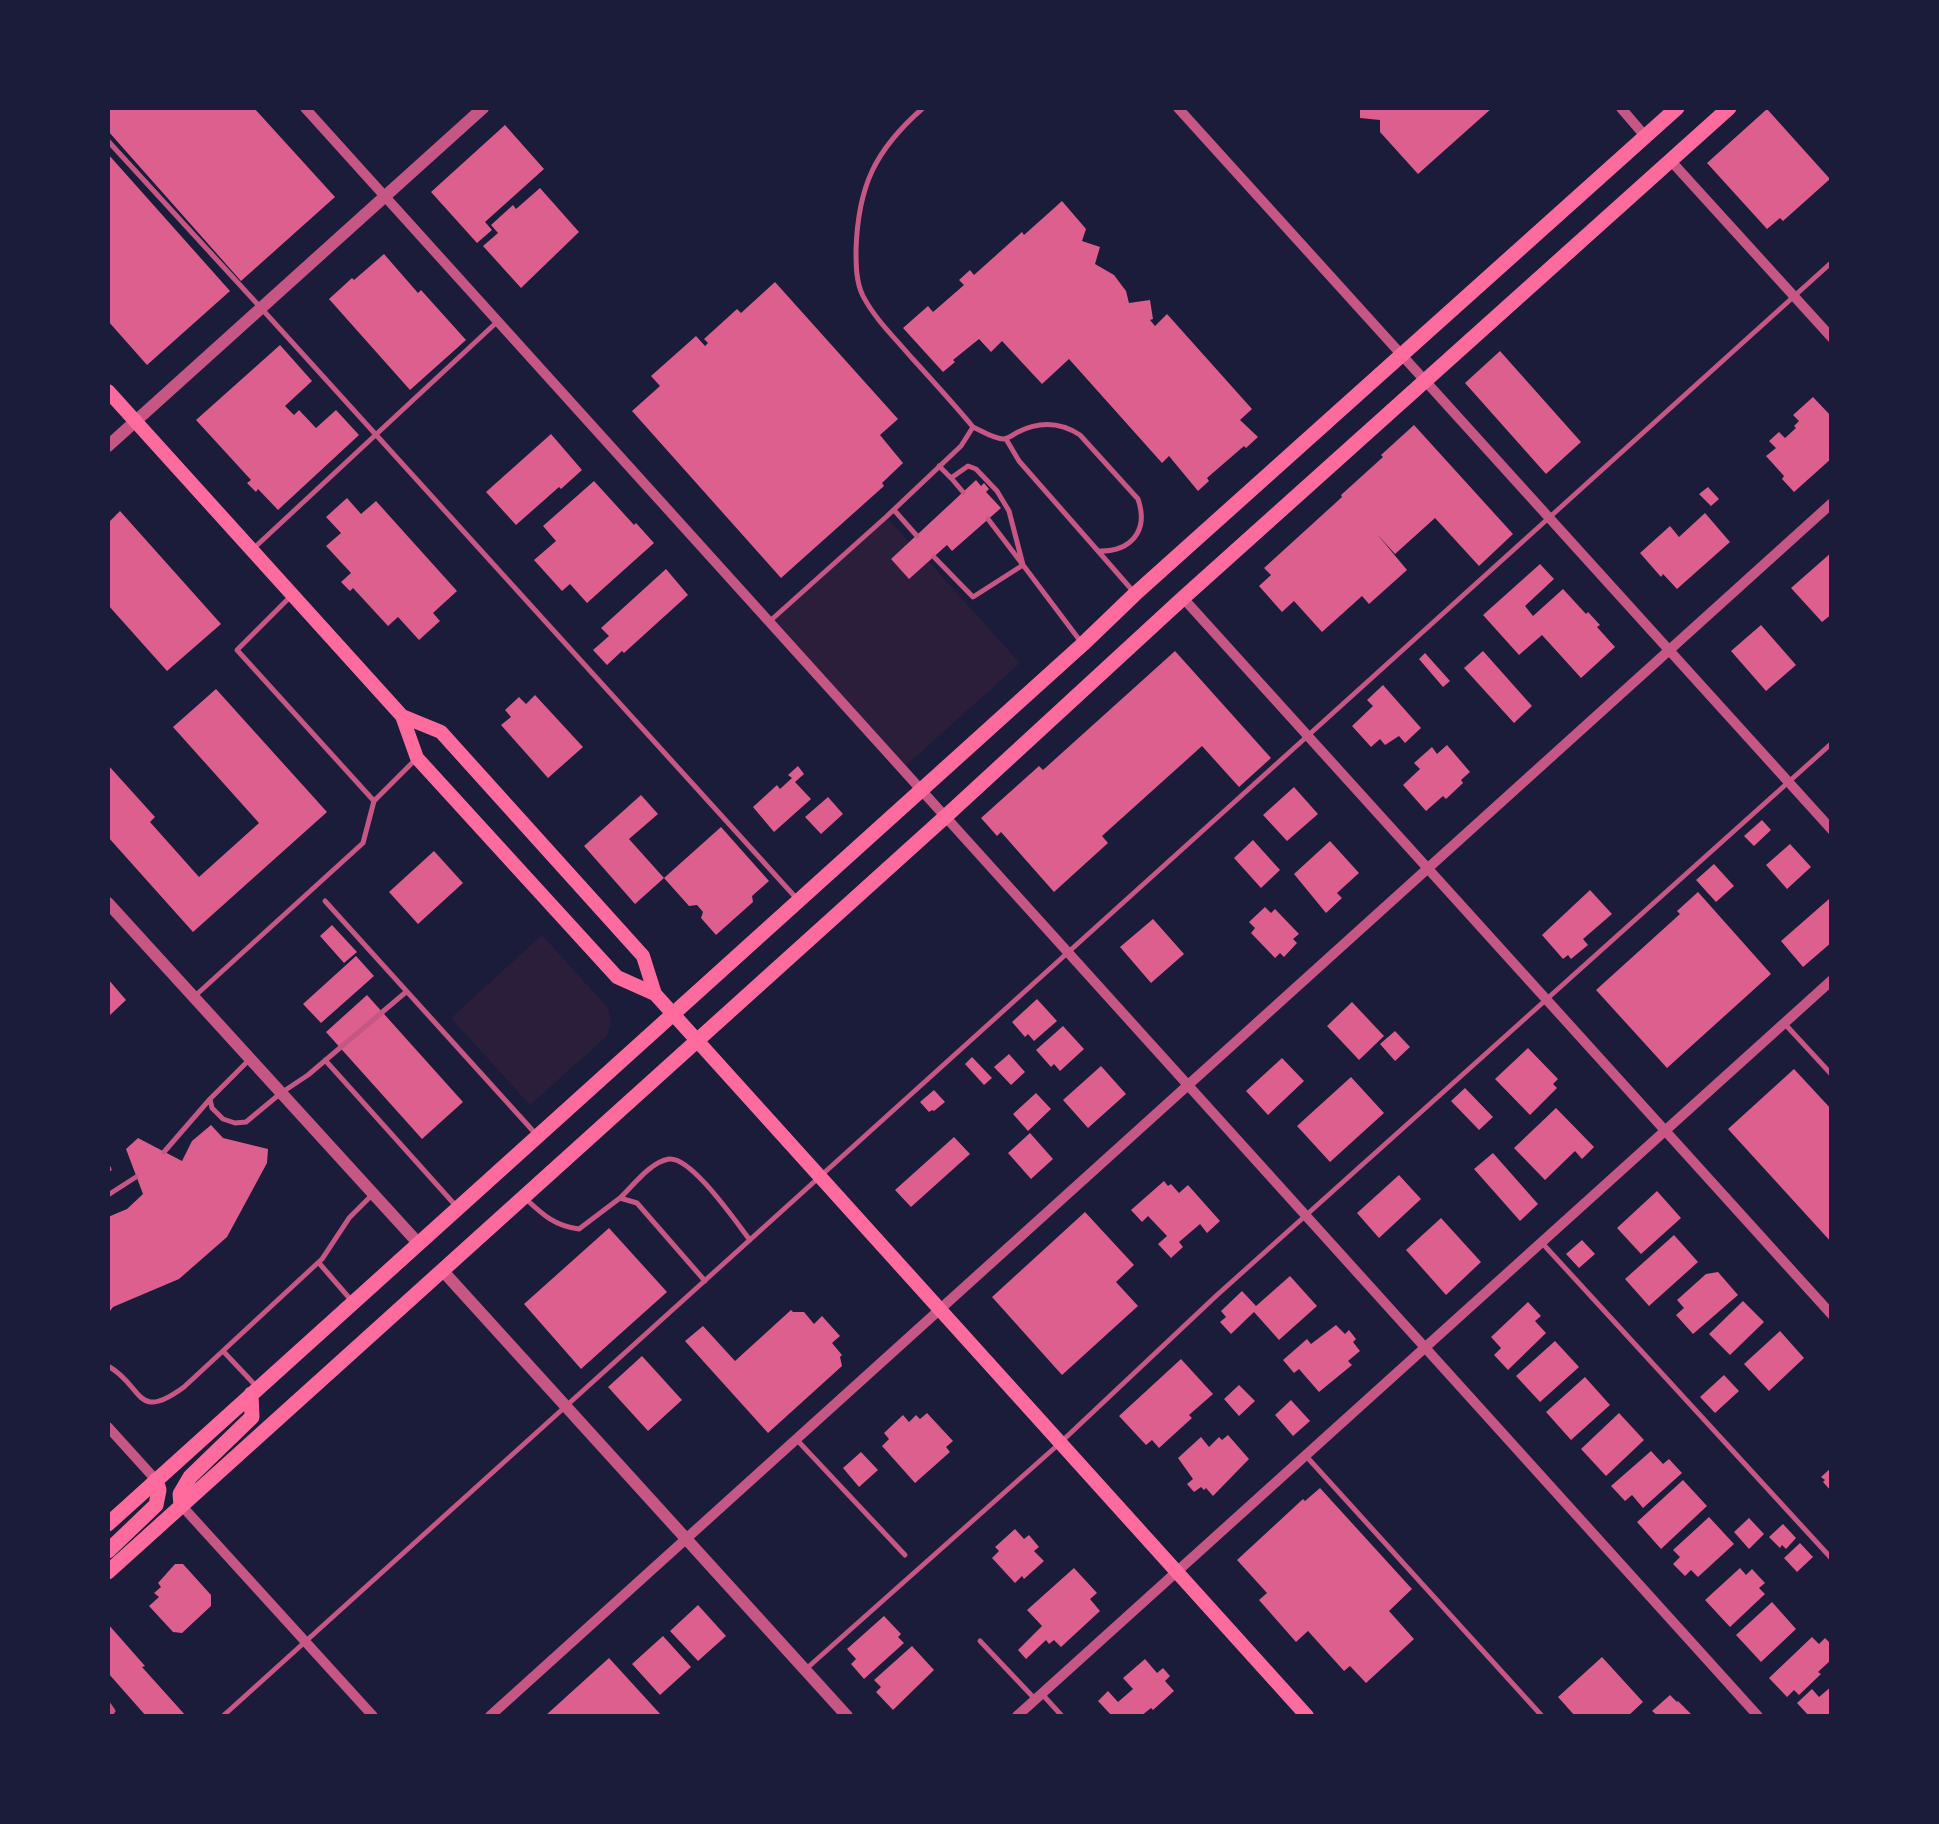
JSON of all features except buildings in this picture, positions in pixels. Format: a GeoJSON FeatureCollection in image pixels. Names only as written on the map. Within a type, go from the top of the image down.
{"type":"FeatureCollection","features":[{"type":"Feature","properties":{"kind":"highway"},"geometry":{"type":"LineString","coordinates":[[108,1524],[1677,108]]}},
{"type":"Feature","properties":{"kind":"highway"},"geometry":{"type":"LineString","coordinates":[[108,1572],[1730,108]]}},
{"type":"Feature","properties":{"kind":"highway"},"geometry":{"type":"LineString","coordinates":[[181,1506],[180,1494],[190,1477],[252,1417],[255,1391]]}},
{"type":"Feature","properties":{"kind":"highway"},"geometry":{"type":"LineString","coordinates":[[108,1552],[156,1505],[156,1480]]}},
{"type":"Feature","properties":{"kind":"main road"},"geometry":{"type":"LineString","coordinates":[[108,391],[402,716],[417,758],[618,977],[655,994],[1307,1716]]}},
{"type":"Feature","properties":{"kind":"main road"},"geometry":{"type":"LineString","coordinates":[[402,716],[441,732],[454,746],[644,956],[655,994]]}},
{"type":"Feature","properties":{"kind":"street"},"geometry":{"type":"LineString","coordinates":[[305,108],[1758,1716]]}},
{"type":"Feature","properties":{"kind":"street"},"geometry":{"type":"LineString","coordinates":[[108,446],[483,108]]}},
{"type":"Feature","properties":{"kind":"street"},"geometry":{"type":"LineString","coordinates":[[1178,108],[1832,830]]}},
{"type":"Feature","properties":{"kind":"street"},"geometry":{"type":"LineString","coordinates":[[1621,108],[1644,136]]}},
{"type":"Feature","properties":{"kind":"street"},"geometry":{"type":"LineString","coordinates":[[1671,161],[1832,338]]}},
{"type":"Feature","properties":{"kind":"street"},"geometry":{"type":"LineString","coordinates":[[490,1716],[1832,503]]}},
{"type":"Feature","properties":{"kind":"street"},"geometry":{"type":"LineString","coordinates":[[1183,598],[1832,1314]]}},
{"type":"Feature","properties":{"kind":"street"},"geometry":{"type":"LineString","coordinates":[[108,903],[419,1244]]}},
{"type":"Feature","properties":{"kind":"street"},"geometry":{"type":"LineString","coordinates":[[1018,1716],[1832,980]]}},
{"type":"Feature","properties":{"kind":"street"},"geometry":{"type":"LineString","coordinates":[[442,1270],[846,1716]]}},
{"type":"Feature","properties":{"kind":"street"},"geometry":{"type":"LineString","coordinates":[[108,1426],[156,1480]]}},
{"type":"Feature","properties":{"kind":"street"},"geometry":{"type":"LineString","coordinates":[[181,1506],[373,1716]]}},
{"type":"Feature","properties":{"kind":"lane"},"geometry":{"type":"LineString","coordinates":[[923,108],[904,124],[874,164],[863,192],[856,269],[861,292],[880,322],[974,426],[1006,439],[1036,425],[1054,424],[1080,435],[1138,499],[1142,512],[1135,538],[1110,551],[1098,551]]}},
{"type":"Feature","properties":{"kind":"lane"},"geometry":{"type":"LineString","coordinates":[[108,141],[800,902]]}},
{"type":"Feature","properties":{"kind":"lane"},"geometry":{"type":"LineString","coordinates":[[223,1716],[1832,262]]}},
{"type":"Feature","properties":{"kind":"lane"},"geometry":{"type":"LineString","coordinates":[[252,550],[498,321]]}},
{"type":"Feature","properties":{"kind":"lane"},"geometry":{"type":"LineString","coordinates":[[770,622],[961,446],[974,426]]}},
{"type":"Feature","properties":{"kind":"lane"},"geometry":{"type":"LineString","coordinates":[[1006,439],[1020,461],[1135,594]]}},
{"type":"Feature","properties":{"kind":"lane"},"geometry":{"type":"LineString","coordinates":[[939,466],[963,492]]}},
{"type":"Feature","properties":{"kind":"lane"},"geometry":{"type":"LineString","coordinates":[[951,478],[968,466],[997,491],[1009,511],[1023,566]]}},
{"type":"Feature","properties":{"kind":"lane"},"geometry":{"type":"LineString","coordinates":[[894,510],[917,536]]}},
{"type":"Feature","properties":{"kind":"lane"},"geometry":{"type":"LineString","coordinates":[[988,519],[1084,644]]}},
{"type":"Feature","properties":{"kind":"lane"},"geometry":{"type":"LineString","coordinates":[[934,557],[973,597],[1023,566]]}},
{"type":"Feature","properties":{"kind":"lane"},"geometry":{"type":"LineString","coordinates":[[292,595],[236,650],[374,801]]}},
{"type":"Feature","properties":{"kind":"lane"},"geometry":{"type":"LineString","coordinates":[[805,1670],[1832,743]]}},
{"type":"Feature","properties":{"kind":"lane"},"geometry":{"type":"LineString","coordinates":[[194,998],[362,844],[374,801],[417,758]]}},
{"type":"Feature","properties":{"kind":"lane"},"geometry":{"type":"LineString","coordinates":[[325,901],[539,1137]]}},
{"type":"Feature","properties":{"kind":"lane"},"geometry":{"type":"LineString","coordinates":[[210,1099],[222,1119],[246,1122],[406,991]]}},
{"type":"Feature","properties":{"kind":"lane"},"geometry":{"type":"LineString","coordinates":[[1784,1023],[1832,1076]]}},
{"type":"Feature","properties":{"kind":"lane"},"geometry":{"type":"LineString","coordinates":[[164,1152],[250,1059]]}},
{"type":"Feature","properties":{"kind":"lane"},"geometry":{"type":"LineString","coordinates":[[326,1060],[458,1208]]}},
{"type":"Feature","properties":{"kind":"lane"},"geometry":{"type":"LineString","coordinates":[[524,1196],[547,1219],[579,1229],[656,1164],[671,1158],[694,1171],[750,1240]]}},
{"type":"Feature","properties":{"kind":"lane"},"geometry":{"type":"LineString","coordinates":[[108,1195],[136,1177]]}},
{"type":"Feature","properties":{"kind":"lane"},"geometry":{"type":"LineString","coordinates":[[108,1366],[144,1400],[157,1404],[165,1400],[319,1262],[350,1218],[373,1194]]}},
{"type":"Feature","properties":{"kind":"lane"},"geometry":{"type":"LineString","coordinates":[[620,1198],[637,1202],[705,1280]]}},
{"type":"Feature","properties":{"kind":"lane"},"geometry":{"type":"LineString","coordinates":[[1542,1242],[1832,1559]]}},
{"type":"Feature","properties":{"kind":"lane"},"geometry":{"type":"LineString","coordinates":[[319,1262],[353,1302]]}},
{"type":"Feature","properties":{"kind":"lane"},"geometry":{"type":"LineString","coordinates":[[223,1351],[255,1391]]}},
{"type":"Feature","properties":{"kind":"lane"},"geometry":{"type":"LineString","coordinates":[[797,1440],[906,1555]]}},
{"type":"Feature","properties":{"kind":"lane"},"geometry":{"type":"LineString","coordinates":[[1306,1456],[1542,1716]]}},
{"type":"Feature","properties":{"kind":"lane"},"geometry":{"type":"LineString","coordinates":[[980,1640],[1062,1716]]}},
{"type":"Feature","properties":{"kind":"lane"},"geometry":{"type":"LineString","coordinates":[[108,1704],[114,1711],[108,1716]]}},
{"type":"Feature","properties":{"kind":"shaded area"},"geometry":{"type":"Polygon","coordinates":[[[886,517],[910,543],[891,559],[908,578],[928,561],[1020,663],[901,770],[769,622],[886,517]]]}},
{"type":"Feature","properties":{"kind":"shaded area"},"geometry":{"type":"Polygon","coordinates":[[[542,935],[608,1008],[611,1022],[607,1036],[530,1105],[451,1018],[542,935]]]}}]}
